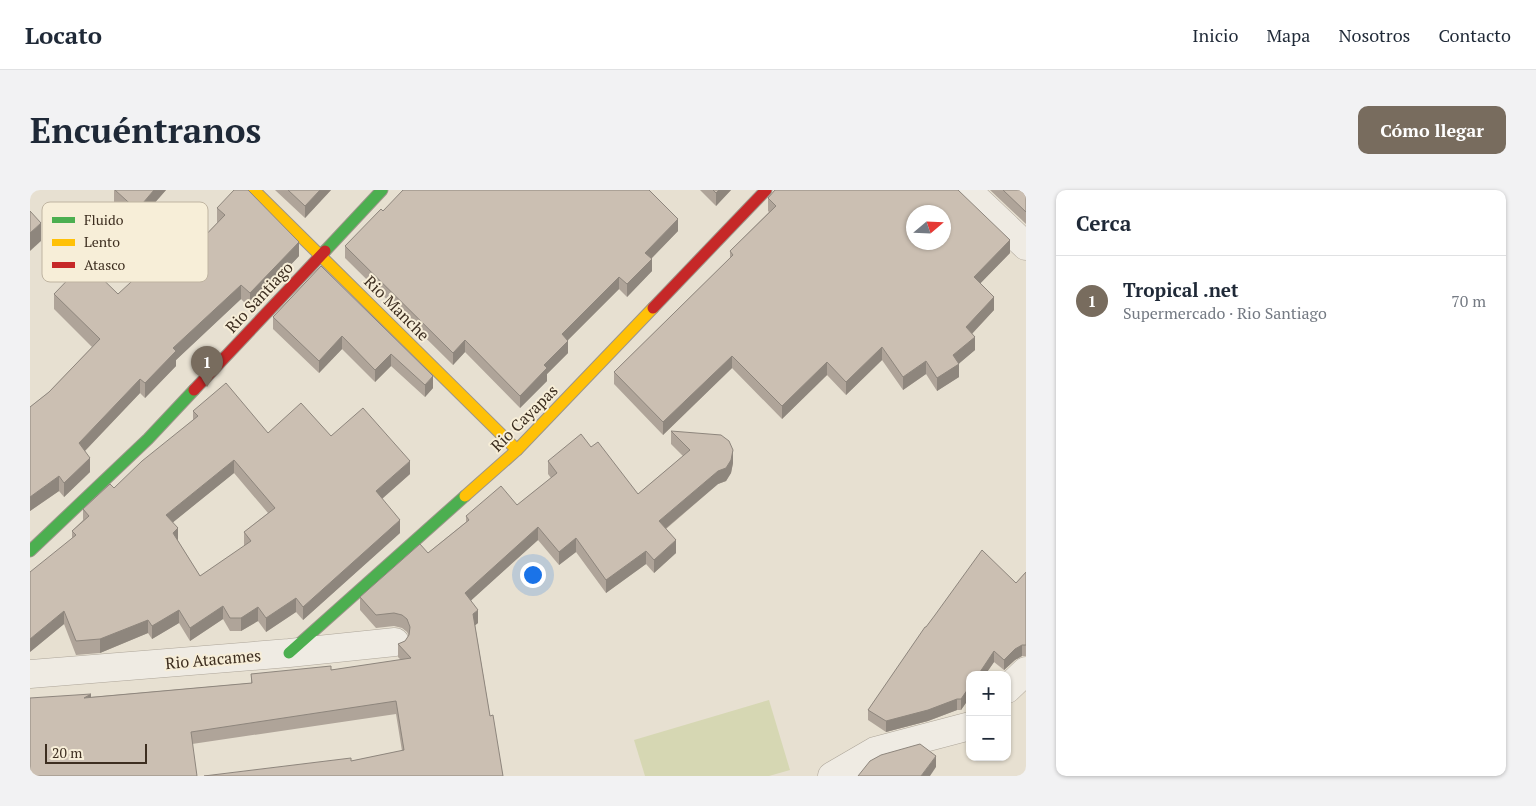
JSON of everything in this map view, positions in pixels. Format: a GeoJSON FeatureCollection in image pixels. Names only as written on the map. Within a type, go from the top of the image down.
{"type":"FeatureCollection","features":[{"type":"Feature","properties":{"kind":"street","name":"Rio Manche"},"geometry":{"type":"LineString","coordinates":[[254,190],[517,450]]}},
{"type":"Feature","properties":{"kind":"street","name":"Rio Santiago"},"geometry":{"type":"LineString","coordinates":[[30,551],[148,439],[382,190]]}},
{"type":"Feature","properties":{"kind":"street","name":"Rio Cayapas"},"geometry":{"type":"LineString","coordinates":[[289,653],[517,450],[766,190]]}},
{"type":"Feature","properties":{"kind":"street"},"geometry":{"type":"LineString","coordinates":[[967,190],[1026,246]]}},
{"type":"Feature","properties":{"kind":"street","name":"Rio Atacames"},"geometry":{"type":"LineString","coordinates":[[30,674],[289,653],[396,642]]}},
{"type":"Feature","properties":{"kind":"street"},"geometry":{"type":"LineString","coordinates":[[1011,685],[1026,670]]}},
{"type":"Feature","properties":{"kind":"street"},"geometry":{"type":"LineString","coordinates":[[832,776],[875,751],[966,727]]}},
{"type":"Feature","properties":{"kind":"green space"},"geometry":{"type":"Polygon","coordinates":[[[769,700],[790,770],[769,776],[645,776],[634,740],[769,700]]]}},
{"type":"Feature","properties":{"kind":"building"},"geometry":{"type":"Polygon","coordinates":[[[115,190],[154,190],[144,202],[128,202],[115,190]]]}},
{"type":"Feature","properties":{"kind":"building"},"geometry":{"type":"Polygon","coordinates":[[[234,190],[248,190],[299,242],[250,293],[241,285],[173,348],[176,351],[145,383],[140,379],[79,443],[90,458],[64,483],[59,476],[30,497],[30,407],[49,392],[100,339],[54,294],[66,282],[106,282],[118,294],[131,282],[208,282],[208,233],[225,215],[217,208],[234,190]]]}},
{"type":"Feature","properties":{"kind":"building"},"geometry":{"type":"Polygon","coordinates":[[[288,190],[320,190],[305,206],[288,190]]]}},
{"type":"Feature","properties":{"kind":"building"},"geometry":{"type":"Polygon","coordinates":[[[403,190],[649,190],[678,219],[645,253],[652,259],[627,284],[619,277],[562,334],[568,341],[544,365],[547,368],[520,396],[465,340],[453,353],[345,246],[381,209],[383,211],[403,190]]]}},
{"type":"Feature","properties":{"kind":"building"},"geometry":{"type":"Polygon","coordinates":[[[775,190],[958,190],[1010,240],[974,277],[994,297],[966,327],[975,337],[953,355],[959,364],[937,378],[926,361],[903,377],[882,347],[846,382],[827,362],[782,406],[732,356],[663,422],[614,372],[733,255],[730,251],[776,206],[768,198],[775,190]]]}},
{"type":"Feature","properties":{"kind":"building"},"geometry":{"type":"Polygon","coordinates":[[[1003,190],[1026,190],[1026,212],[1003,190]]]}},
{"type":"Feature","properties":{"kind":"building"},"geometry":{"type":"Polygon","coordinates":[[[30,211],[41,223],[30,233],[30,211]]]}},
{"type":"Feature","properties":{"kind":"building"},"geometry":{"type":"Polygon","coordinates":[[[321,266],[433,376],[425,385],[391,354],[375,370],[342,336],[319,361],[273,317],[321,266]]]}},
{"type":"Feature","properties":{"kind":"building"},"geometry":{"type":"Polygon","coordinates":[[[226,383],[268,433],[301,403],[331,436],[363,408],[410,461],[376,491],[400,520],[303,607],[296,598],[266,618],[258,607],[241,618],[230,618],[223,606],[190,628],[179,610],[152,626],[148,620],[100,639],[76,641],[64,611],[30,639],[30,572],[76,535],[72,531],[89,516],[83,509],[110,484],[114,488],[142,461],[198,416],[193,411],[226,383]],[[234,460],[166,515],[178,528],[173,533],[200,576],[251,541],[244,532],[275,508],[234,460]]]}},
{"type":"Feature","properties":{"kind":"building"},"geometry":{"type":"Polygon","coordinates":[[[671,431],[721,435],[729,441],[733,450],[731,460],[726,468],[718,471],[659,521],[676,540],[654,560],[646,551],[606,580],[576,538],[559,552],[538,527],[465,593],[478,610],[473,614],[490,716],[493,715],[503,776],[204,776],[351,758],[351,761],[404,750],[396,701],[191,732],[197,776],[30,776],[30,698],[91,694],[84,698],[252,683],[251,674],[331,666],[331,670],[411,658],[398,644],[405,641],[409,635],[410,627],[407,619],[402,615],[394,613],[376,615],[360,597],[420,544],[428,553],[469,520],[466,516],[501,486],[517,505],[557,473],[548,461],[581,434],[591,447],[598,442],[638,494],[690,450],[671,431]]]}},
{"type":"Feature","properties":{"kind":"building"},"geometry":{"type":"Polygon","coordinates":[[[982,550],[1016,583],[1026,572],[1026,645],[1015,649],[1004,660],[994,651],[981,671],[966,671],[966,692],[961,699],[886,721],[868,710],[982,550]]]}},
{"type":"Feature","properties":{"kind":"building"},"geometry":{"type":"Polygon","coordinates":[[[920,744],[936,756],[921,776],[858,776],[870,761],[881,755],[920,744]]]}},
{"type":"Feature","properties":{"kind":"traffic: fast"},"geometry":{"type":"LineString","coordinates":[[325,251],[382,190]]}},
{"type":"Feature","properties":{"kind":"traffic: fast"},"geometry":{"type":"LineString","coordinates":[[30,551],[148,439],[194,390]]}},
{"type":"Feature","properties":{"kind":"traffic: fast"},"geometry":{"type":"LineString","coordinates":[[289,653],[465,496]]}},
{"type":"Feature","properties":{"kind":"traffic: slow"},"geometry":{"type":"LineString","coordinates":[[254,190],[517,450]]}},
{"type":"Feature","properties":{"kind":"traffic: slow"},"geometry":{"type":"LineString","coordinates":[[465,496],[517,450],[653,308]]}},
{"type":"Feature","properties":{"kind":"traffic: jam"},"geometry":{"type":"LineString","coordinates":[[653,308],[766,190]]}},
{"type":"Feature","properties":{"kind":"traffic: jam"},"geometry":{"type":"LineString","coordinates":[[194,390],[325,251]]}},
{"type":"Feature","properties":{"kind":"place","name":"Tropical .net"},"geometry":{"type":"Point","coordinates":[207,387]}}]}
